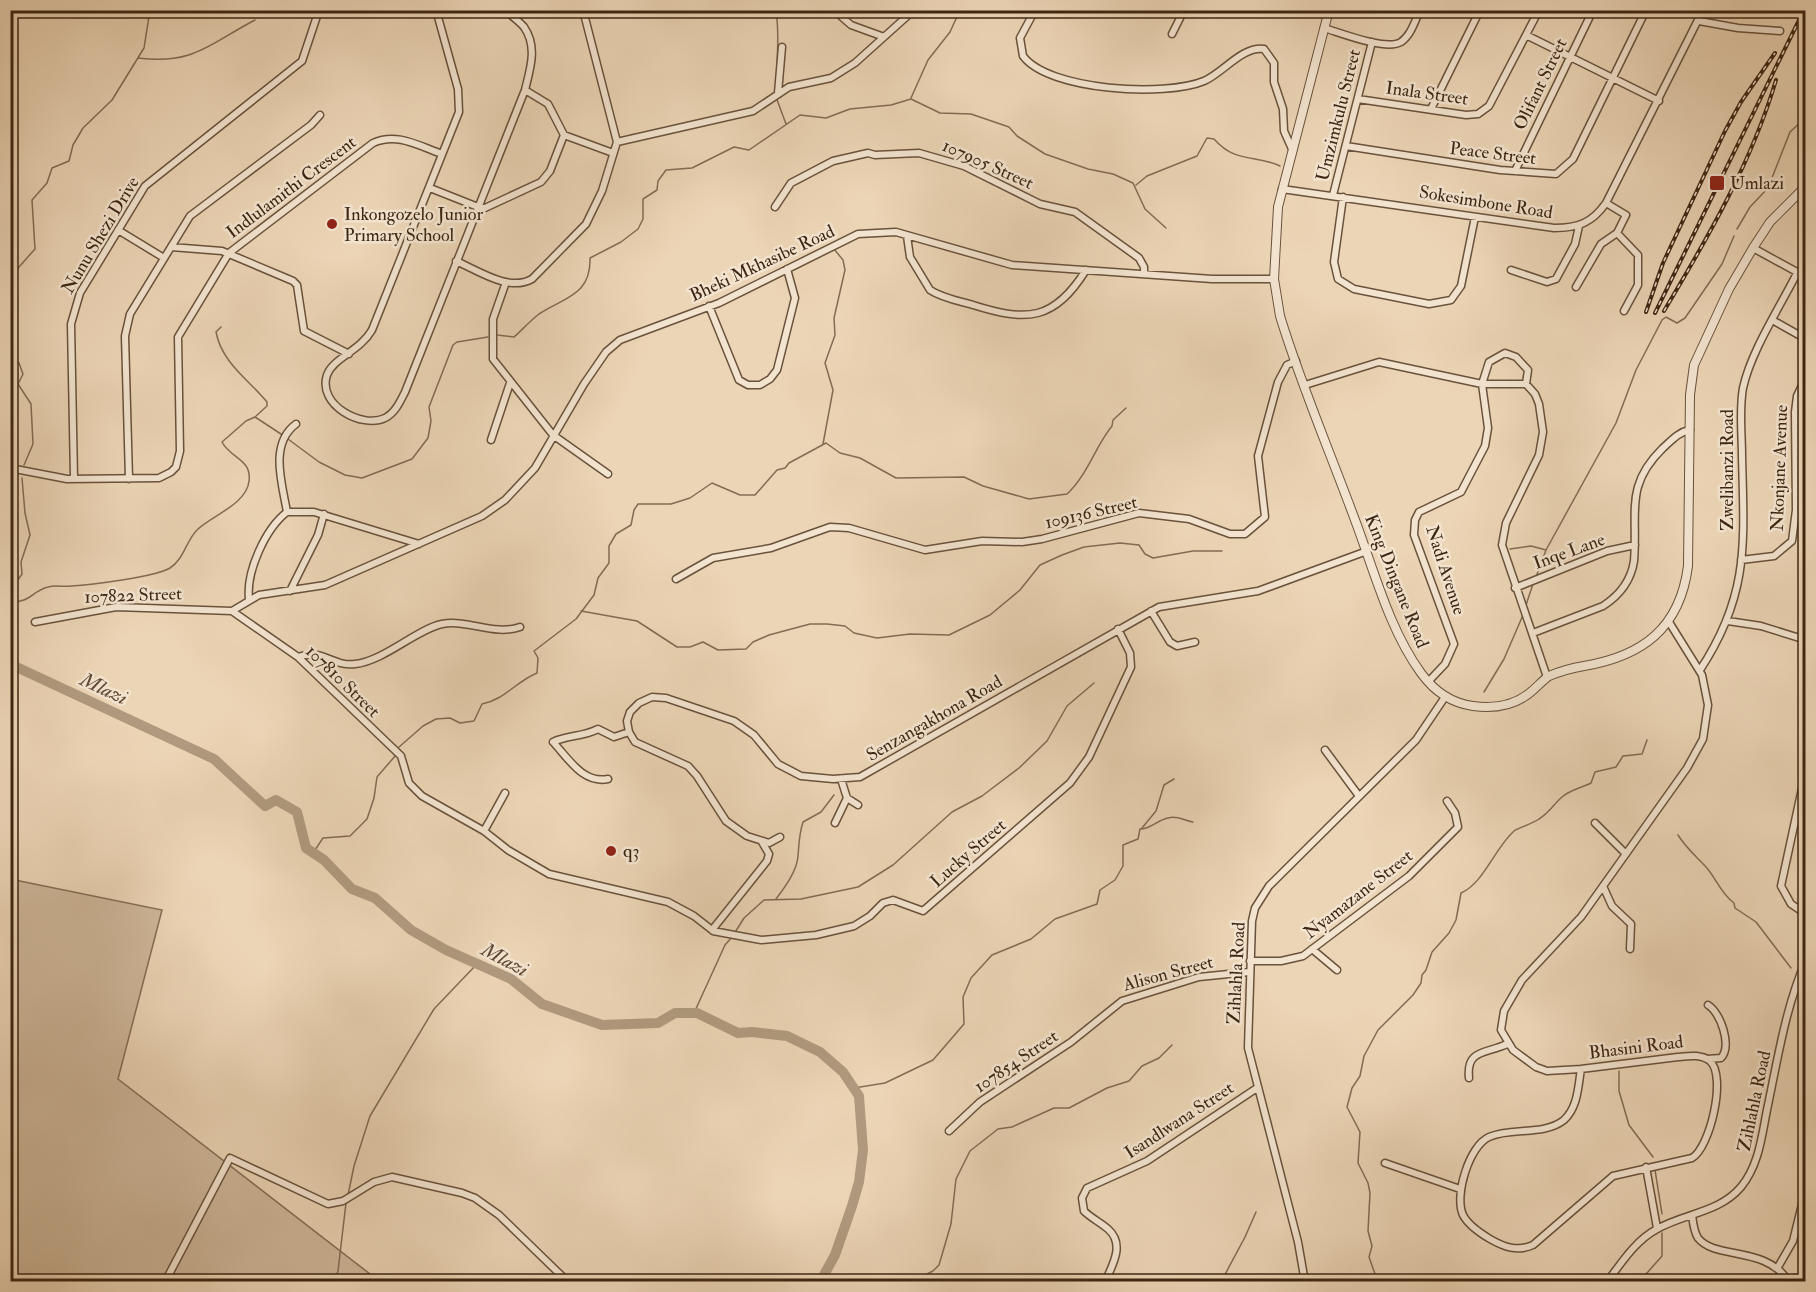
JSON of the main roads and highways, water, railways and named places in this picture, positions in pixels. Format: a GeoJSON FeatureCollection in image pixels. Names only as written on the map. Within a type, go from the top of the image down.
{"type":"FeatureCollection","features":[{"type":"Feature","properties":{"kind":"waterway"},"geometry":{"type":"LineString","coordinates":[[10,277],[35,249],[32,200],[47,183],[52,168],[69,161],[73,145],[83,128],[112,100],[144,48],[150,10]]}},
{"type":"Feature","properties":{"kind":"waterway"},"geometry":{"type":"LineString","coordinates":[[775,10],[778,31],[777,71]]}},
{"type":"Feature","properties":{"kind":"waterway"},"geometry":{"type":"LineString","coordinates":[[911,98],[928,60],[950,32],[960,10]]}},
{"type":"Feature","properties":{"kind":"waterway"},"geometry":{"type":"LineString","coordinates":[[138,58],[157,59],[188,55],[200,51],[255,20]]}},
{"type":"Feature","properties":{"kind":"waterway"},"geometry":{"type":"LineString","coordinates":[[776,97],[786,124]]}},
{"type":"Feature","properties":{"kind":"waterway"},"geometry":{"type":"LineString","coordinates":[[497,335],[514,337],[539,314],[575,294],[586,280],[590,258],[621,242],[638,229],[643,219],[643,199],[657,190],[658,181],[666,170],[692,168],[734,147],[749,150],[800,115],[826,118],[850,109],[891,105],[911,99],[940,113],[971,114],[1009,127],[1017,136],[1045,154],[1088,169],[1113,174],[1133,183],[1145,209],[1166,228]]}},
{"type":"Feature","properties":{"kind":"waterway"},"geometry":{"type":"LineString","coordinates":[[1737,229],[1750,207],[1768,188],[1790,132],[1806,117]]}},
{"type":"Feature","properties":{"kind":"waterway"},"geometry":{"type":"LineString","coordinates":[[1136,185],[1147,176],[1197,156],[1207,138],[1214,139],[1230,152],[1280,166]]}},
{"type":"Feature","properties":{"kind":"waterway"},"geometry":{"type":"LineString","coordinates":[[1536,577],[1546,550],[1616,423],[1636,370],[1662,320],[1666,317],[1677,323],[1685,318],[1722,264],[1734,236]]}},
{"type":"Feature","properties":{"kind":"waterway"},"geometry":{"type":"LineString","coordinates":[[823,444],[833,390],[825,363],[835,335],[834,318],[845,270],[843,260],[834,249]]}},
{"type":"Feature","properties":{"kind":"waterway"},"geometry":{"type":"LineString","coordinates":[[221,327],[216,332],[224,353],[267,402],[267,406],[255,417]]}},
{"type":"Feature","properties":{"kind":"waterway"},"geometry":{"type":"LineString","coordinates":[[288,439],[319,462],[345,475],[362,478],[412,459],[428,438],[431,421],[429,407],[453,345],[457,342],[488,337]]}},
{"type":"Feature","properties":{"kind":"waterway"},"geometry":{"type":"LineString","coordinates":[[10,358],[19,363],[23,374],[18,384],[31,404],[33,444],[24,465]]}},
{"type":"Feature","properties":{"kind":"waterway"},"geometry":{"type":"LineString","coordinates":[[399,747],[423,726],[436,719],[450,718],[460,723],[474,721],[482,704],[497,699],[537,673],[538,658],[534,651],[576,619],[594,595],[598,578],[609,563],[609,546],[616,534],[631,525],[634,510],[638,504],[671,504],[690,498],[712,483],[740,495],[755,495],[777,470],[785,468],[789,463],[826,443],[840,453],[860,458],[896,478],[964,477],[983,486],[1029,499],[1067,494],[1086,470],[1112,426],[1113,420],[1126,408]]}},
{"type":"Feature","properties":{"kind":"waterway"},"geometry":{"type":"LineString","coordinates":[[10,602],[22,601],[51,586],[122,580],[170,568],[179,560],[197,530],[228,509],[247,489],[249,481],[247,468],[222,442],[246,421],[255,417],[284,436]]}},
{"type":"Feature","properties":{"kind":"waterway"},"geometry":{"type":"LineString","coordinates":[[10,591],[22,574],[21,562],[30,535],[25,513],[22,478]]}},
{"type":"Feature","properties":{"kind":"waterway"},"geometry":{"type":"LineString","coordinates":[[581,611],[637,621],[677,647],[690,647],[703,642],[718,650],[746,649],[753,642],[769,635],[810,624],[845,626],[854,633],[877,638],[910,634],[949,635],[990,615],[1020,590],[1040,565],[1084,547],[1120,543],[1139,545],[1145,554],[1153,558],[1193,551],[1222,551]]}},
{"type":"Feature","properties":{"kind":"waterway"},"geometry":{"type":"LineString","coordinates":[[1510,549],[1531,546],[1546,550]]}},
{"type":"Feature","properties":{"kind":"waterway"},"geometry":{"type":"LineString","coordinates":[[1526,605],[1533,584]]}},
{"type":"Feature","properties":{"kind":"waterway"},"geometry":{"type":"LineString","coordinates":[[1484,692],[1504,659],[1523,615]]}},
{"type":"Feature","properties":{"kind":"waterway","name":"Mlazi"},"geometry":{"type":"LineString","coordinates":[[10,664],[214,759],[265,806],[276,800],[297,812],[306,848],[324,860],[352,889],[375,898],[411,930],[446,950],[511,979],[542,1004],[602,1025],[658,1023],[675,1013],[697,1013],[738,1033],[752,1032],[787,1036],[820,1052],[843,1072],[859,1096],[863,1150],[859,1182],[852,1206],[835,1255],[820,1282]]}},
{"type":"Feature","properties":{"kind":"waterway"},"geometry":{"type":"LineString","coordinates":[[734,934],[744,918],[764,900],[801,899],[858,887],[893,865],[952,812],[982,796],[1019,768],[1047,741],[1067,706],[1094,683]]}},
{"type":"Feature","properties":{"kind":"waterway"},"geometry":{"type":"LineString","coordinates":[[1393,1282],[1375,1274],[1369,1257],[1372,1246],[1368,1231],[1370,1193],[1368,1183],[1358,1163],[1360,1132],[1347,1107],[1352,1088],[1360,1076],[1364,1056],[1378,1030],[1413,995],[1421,983],[1432,952],[1449,933],[1456,920],[1461,893],[1483,874],[1507,838],[1514,831],[1542,817],[1565,795],[1591,783],[1595,772],[1616,767],[1623,756],[1642,754],[1647,740]]}},
{"type":"Feature","properties":{"kind":"waterway"},"geometry":{"type":"LineString","coordinates":[[313,853],[323,838],[350,836],[367,819],[374,798],[377,777],[396,755]]}},
{"type":"Feature","properties":{"kind":"waterway"},"geometry":{"type":"LineString","coordinates":[[1142,828],[1156,811],[1164,785],[1174,779]]}},
{"type":"Feature","properties":{"kind":"waterway"},"geometry":{"type":"LineString","coordinates":[[776,899],[790,879],[795,867],[803,822],[821,812],[834,795]]}},
{"type":"Feature","properties":{"kind":"waterway"},"geometry":{"type":"LineString","coordinates":[[854,1088],[885,1083],[933,1060],[964,1024],[963,997],[971,978],[992,955],[1031,939],[1055,919],[1097,904],[1100,890],[1115,880],[1123,866],[1123,845],[1138,839],[1140,829],[1172,817],[1193,822]]}},
{"type":"Feature","properties":{"kind":"waterway"},"geometry":{"type":"LineString","coordinates":[[1678,835],[1710,871],[1734,903],[1735,908],[1756,922],[1791,968]]}},
{"type":"Feature","properties":{"kind":"waterway"},"geometry":{"type":"LineString","coordinates":[[694,1013],[725,945],[732,937]]}},
{"type":"Feature","properties":{"kind":"waterway"},"geometry":{"type":"LineString","coordinates":[[348,1195],[354,1166],[370,1116],[434,1009],[476,965]]}},
{"type":"Feature","properties":{"kind":"waterway"},"geometry":{"type":"LineString","coordinates":[[913,1281],[933,1271],[939,1265],[951,1224],[956,1179],[970,1151],[998,1129],[1012,1127],[1054,1108],[1069,1108],[1107,1088],[1129,1081],[1142,1066],[1159,1058],[1172,1045]]}},
{"type":"Feature","properties":{"kind":"waterway"},"geometry":{"type":"LineString","coordinates":[[1619,1071],[1619,1091],[1629,1125],[1653,1157]]}},
{"type":"Feature","properties":{"kind":"waterway"},"geometry":{"type":"LineString","coordinates":[[1655,1170],[1662,1214]]}},
{"type":"Feature","properties":{"kind":"waterway"},"geometry":{"type":"LineString","coordinates":[[334,1282],[338,1271],[346,1203]]}},
{"type":"Feature","properties":{"kind":"waterway"},"geometry":{"type":"LineString","coordinates":[[1221,1282],[1256,1212]]}},
{"type":"Feature","properties":{"kind":"waterway"},"geometry":{"type":"LineString","coordinates":[[1639,1282],[1662,1256],[1662,1233]]}},
{"type":"Feature","properties":{"kind":"waterway"},"geometry":{"type":"LineString","coordinates":[[825,1274],[855,1282]]}},
{"type":"Feature","properties":{"kind":"railway"},"geometry":{"type":"LineString","coordinates":[[1655,313],[1804,10]]}},
{"type":"Feature","properties":{"kind":"railway"},"geometry":{"type":"LineString","coordinates":[[1646,312],[1663,263],[1725,131],[1741,102],[1775,53]]}},
{"type":"Feature","properties":{"kind":"railway"},"geometry":{"type":"LineString","coordinates":[[1664,311],[1727,199],[1754,141],[1776,80]]}},
{"type":"Feature","properties":{"kind":"place","name":"Umlazi"},"geometry":{"type":"Point","coordinates":[1717,183]}},
{"type":"Feature","properties":{"kind":"place","name":"Inkongozelo Junior Primary School"},"geometry":{"type":"Point","coordinates":[332,224]}},
{"type":"Feature","properties":{"kind":"place","name":"q3"},"geometry":{"type":"Point","coordinates":[611,851]}}]}
